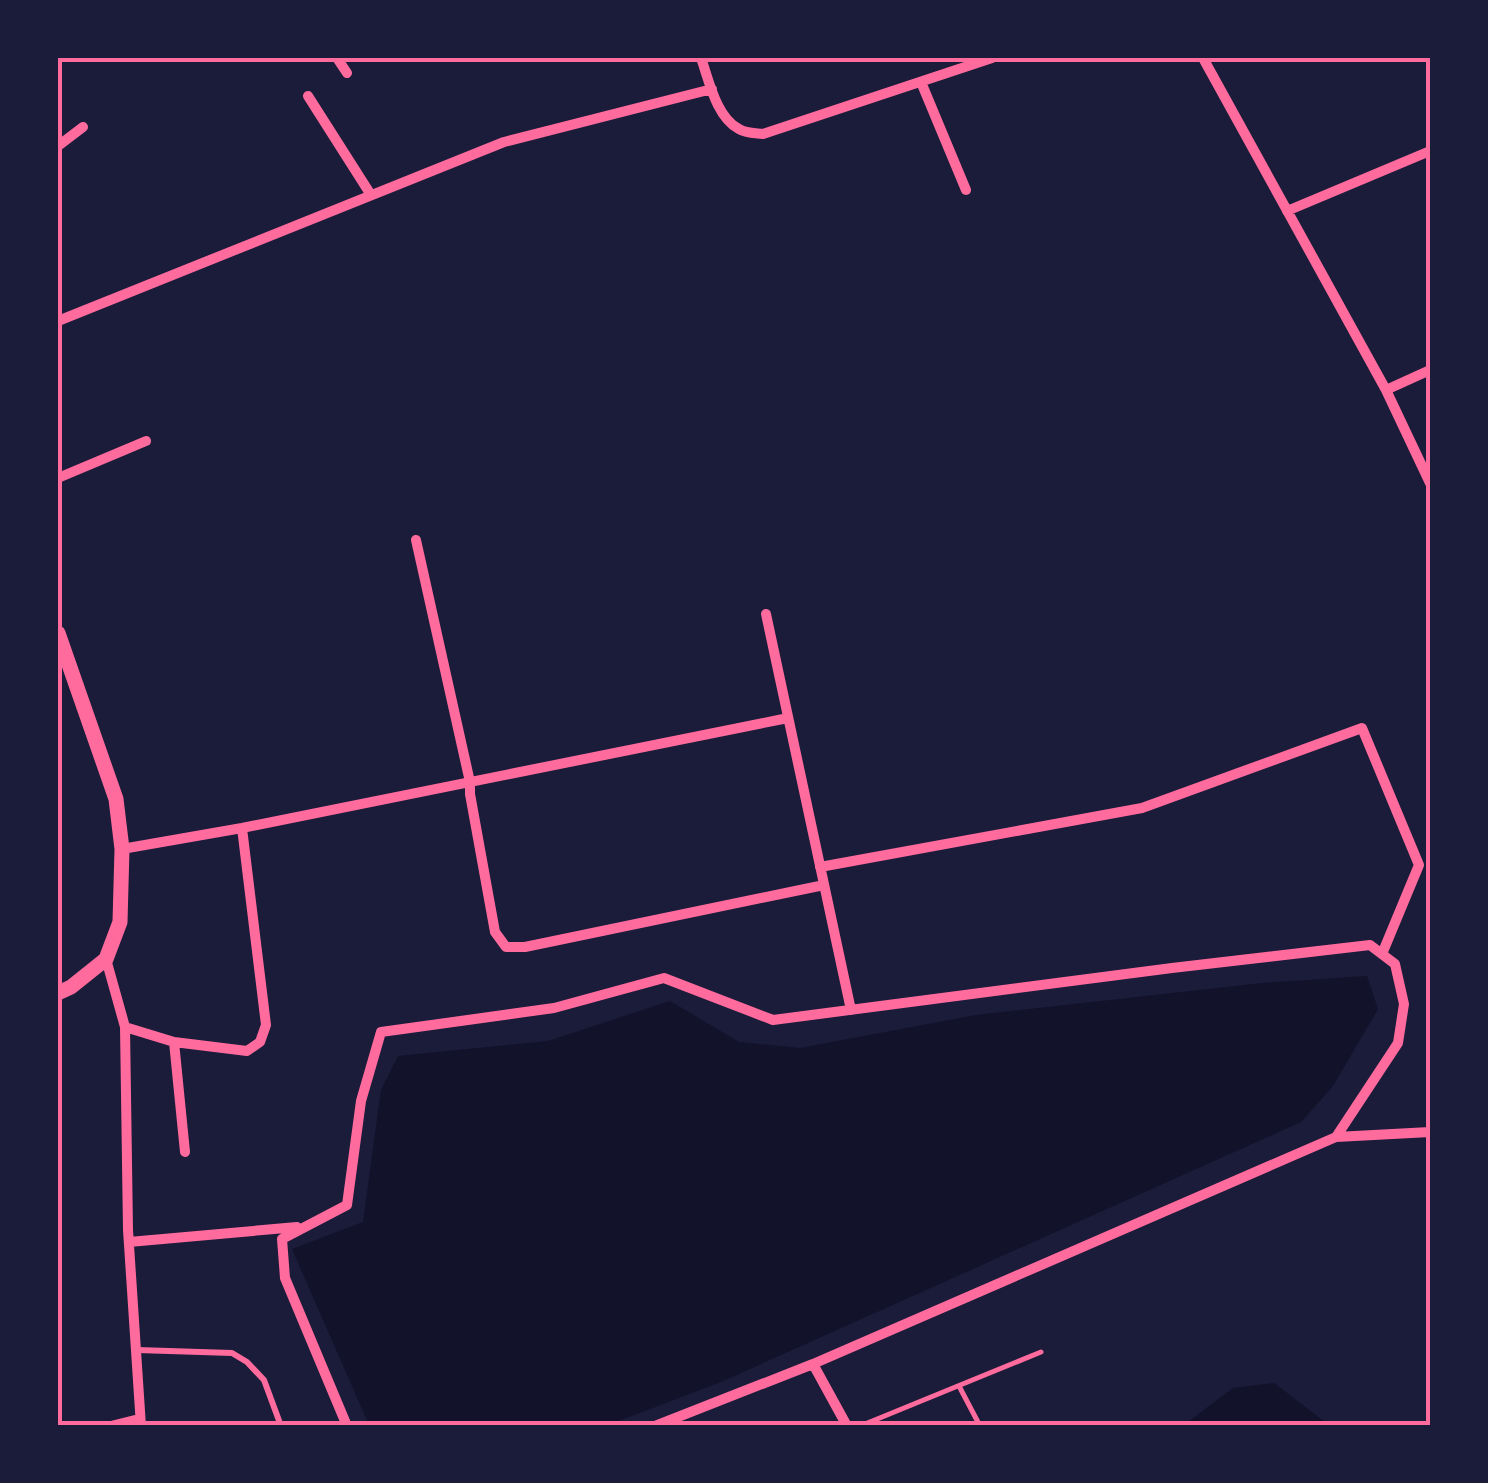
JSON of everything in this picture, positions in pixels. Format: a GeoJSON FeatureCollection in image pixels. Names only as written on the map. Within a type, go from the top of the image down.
{"type":"FeatureCollection","features":[{"type":"Feature","properties":{"kind":"street"},"geometry":{"type":"LineString","coordinates":[[337,58],[347,74]]}},
{"type":"Feature","properties":{"kind":"street"},"geometry":{"type":"LineString","coordinates":[[701,58],[726,119],[741,131],[763,134],[992,58]]}},
{"type":"Feature","properties":{"kind":"street"},"geometry":{"type":"LineString","coordinates":[[1203,58],[1386,390],[1430,483]]}},
{"type":"Feature","properties":{"kind":"street"},"geometry":{"type":"LineString","coordinates":[[921,82],[966,190]]}},
{"type":"Feature","properties":{"kind":"street"},"geometry":{"type":"LineString","coordinates":[[58,320],[504,142],[712,90]]}},
{"type":"Feature","properties":{"kind":"street"},"geometry":{"type":"LineString","coordinates":[[308,96],[371,194]]}},
{"type":"Feature","properties":{"kind":"street"},"geometry":{"type":"LineString","coordinates":[[58,146],[83,126]]}},
{"type":"Feature","properties":{"kind":"street"},"geometry":{"type":"LineString","coordinates":[[1288,210],[1430,151]]}},
{"type":"Feature","properties":{"kind":"street"},"geometry":{"type":"LineString","coordinates":[[1386,390],[1430,370]]}},
{"type":"Feature","properties":{"kind":"street"},"geometry":{"type":"LineString","coordinates":[[58,478],[146,441]]}},
{"type":"Feature","properties":{"kind":"street"},"geometry":{"type":"LineString","coordinates":[[416,540],[470,782],[495,932],[506,946],[525,947],[824,885]]}},
{"type":"Feature","properties":{"kind":"street"},"geometry":{"type":"LineString","coordinates":[[766,614],[850,1010]]}},
{"type":"Feature","properties":{"kind":"street"},"geometry":{"type":"LineString","coordinates":[[58,633],[66,679],[116,798],[122,849],[120,922],[106,959],[72,987],[58,993]]}},
{"type":"Feature","properties":{"kind":"street"},"geometry":{"type":"LineString","coordinates":[[122,849],[788,718]]}},
{"type":"Feature","properties":{"kind":"street"},"geometry":{"type":"LineString","coordinates":[[820,868],[1142,808],[1362,728],[1420,865],[1382,954]]}},
{"type":"Feature","properties":{"kind":"street"},"geometry":{"type":"LineString","coordinates":[[125,1027],[174,1042],[247,1051],[260,1042],[266,1025],[242,828]]}},
{"type":"Feature","properties":{"kind":"street"},"geometry":{"type":"LineString","coordinates":[[346,1426],[285,1278],[282,1239],[348,1205],[361,1100],[382,1032],[554,1008],[664,978],[773,1020],[1370,944],[1395,964],[1404,1004],[1398,1043],[1336,1137]]}},
{"type":"Feature","properties":{"kind":"street"},"geometry":{"type":"LineString","coordinates":[[106,959],[125,1027],[129,1242],[140,1422],[111,1426]]}},
{"type":"Feature","properties":{"kind":"street"},"geometry":{"type":"LineString","coordinates":[[174,1042],[185,1152]]}},
{"type":"Feature","properties":{"kind":"street"},"geometry":{"type":"LineString","coordinates":[[655,1426],[813,1364],[1336,1137],[1430,1132]]}},
{"type":"Feature","properties":{"kind":"street"},"geometry":{"type":"LineString","coordinates":[[129,1242],[306,1226]]}},
{"type":"Feature","properties":{"kind":"street"},"geometry":{"type":"LineString","coordinates":[[813,1364],[847,1426]]}},
{"type":"Feature","properties":{"kind":"lane"},"geometry":{"type":"LineString","coordinates":[[138,1350],[232,1353],[248,1362],[264,1380],[281,1426]]}},
{"type":"Feature","properties":{"kind":"path"},"geometry":{"type":"LineString","coordinates":[[862,1426],[1041,1352]]}},
{"type":"Feature","properties":{"kind":"path"},"geometry":{"type":"LineString","coordinates":[[959,1386],[980,1426]]}},
{"type":"Feature","properties":{"kind":"shaded area"},"geometry":{"type":"Polygon","coordinates":[[[1367,976],[1378,1009],[1333,1086],[1301,1122],[721,1382],[608,1425],[369,1425],[292,1249],[363,1222],[381,1090],[398,1056],[548,1041],[670,1001],[739,1042],[800,1048],[976,1015],[1262,983],[1367,976]]]}},
{"type":"Feature","properties":{"kind":"shaded area"},"geometry":{"type":"Polygon","coordinates":[[[1274,1383],[1329,1425],[1184,1425],[1233,1388],[1274,1383]]]}}]}
